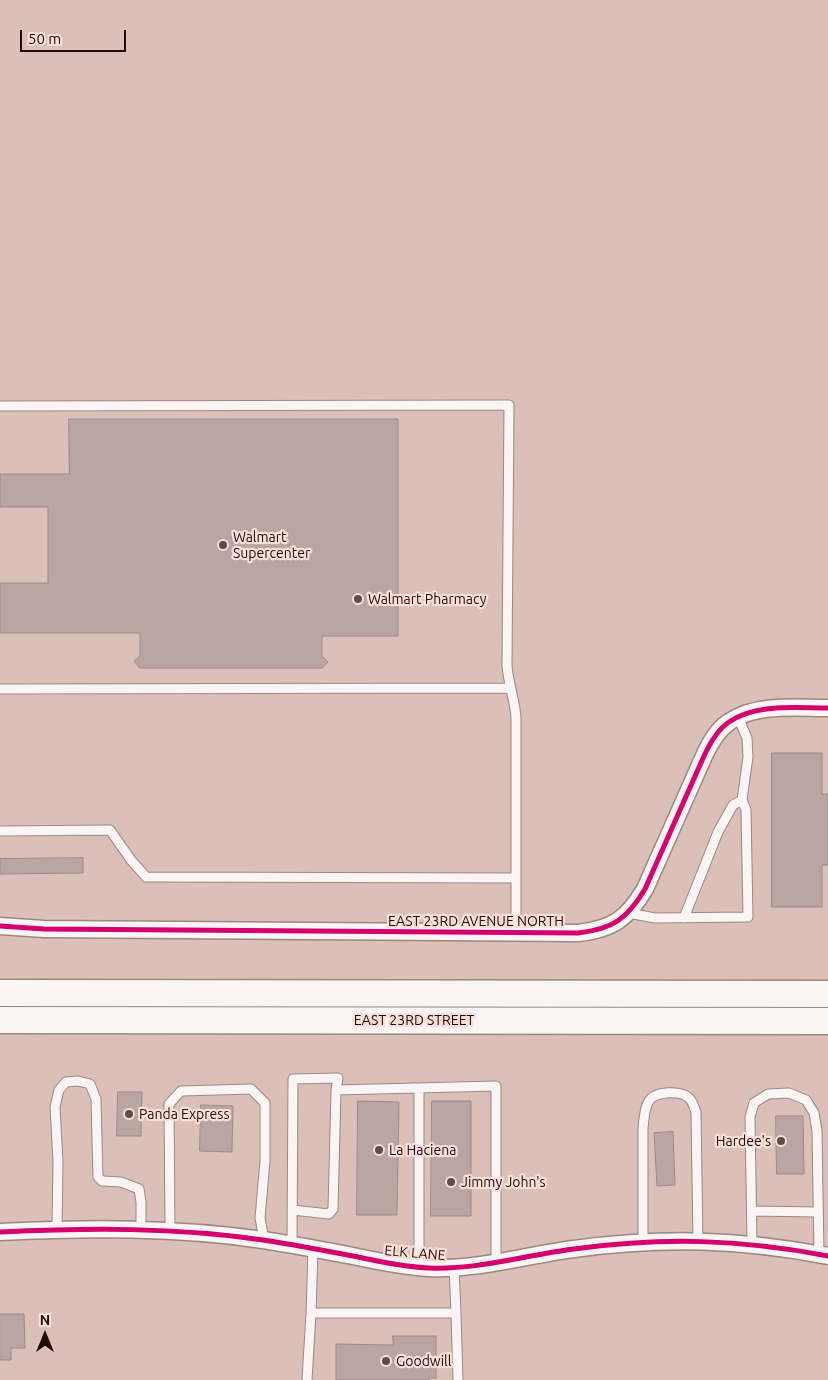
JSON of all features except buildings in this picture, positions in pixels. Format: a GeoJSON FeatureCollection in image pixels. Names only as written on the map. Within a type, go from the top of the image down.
{"type":"FeatureCollection","features":[{"type":"Feature","properties":{"kind":"main road","name":"EAST 23RD STREET"},"geometry":{"type":"LineString","coordinates":[[0,993],[828,994]]}},
{"type":"Feature","properties":{"kind":"main road","name":"EAST 23RD STREET"},"geometry":{"type":"LineString","coordinates":[[0,1020],[828,1020]]}},
{"type":"Feature","properties":{"kind":"street","name":"EAST 23RD AVENUE NORTH"},"geometry":{"type":"LineString","coordinates":[[0,926],[44,930],[516,932],[591,931],[610,927],[628,913],[645,889],[711,742],[723,727],[738,717],[761,710],[828,708]]}},
{"type":"Feature","properties":{"kind":"street","name":"ELK LANE"},"geometry":{"type":"LineString","coordinates":[[0,1232],[57,1229],[170,1230],[264,1240],[392,1264],[454,1268],[573,1249],[643,1242],[698,1240],[752,1244],[823,1255]]}},
{"type":"Feature","properties":{"kind":"lane"},"geometry":{"type":"LineString","coordinates":[[0,406],[509,406],[507,665],[516,718],[516,932]]}},
{"type":"Feature","properties":{"kind":"lane"},"geometry":{"type":"LineString","coordinates":[[0,689],[510,688]]}},
{"type":"Feature","properties":{"kind":"lane"},"geometry":{"type":"LineString","coordinates":[[628,913],[655,918],[748,917],[746,810],[742,800],[748,757],[747,738],[738,717]]}},
{"type":"Feature","properties":{"kind":"lane"},"geometry":{"type":"LineString","coordinates":[[684,918],[718,832],[733,805],[742,800]]}},
{"type":"Feature","properties":{"kind":"lane"},"geometry":{"type":"LineString","coordinates":[[0,831],[110,830],[131,860],[146,877],[516,878]]}},
{"type":"Feature","properties":{"kind":"lane"},"geometry":{"type":"LineString","coordinates":[[292,1210],[329,1214],[333,1209],[336,1090],[338,1078],[293,1079],[292,1210],[292,1245]]}},
{"type":"Feature","properties":{"kind":"lane"},"geometry":{"type":"LineString","coordinates":[[57,1229],[58,1161],[55,1106],[59,1090],[66,1082],[78,1081],[90,1084],[96,1099],[98,1177],[102,1181],[121,1182],[139,1189],[141,1229]]}},
{"type":"Feature","properties":{"kind":"lane"},"geometry":{"type":"LineString","coordinates":[[336,1090],[496,1086],[496,1262]]}},
{"type":"Feature","properties":{"kind":"lane"},"geometry":{"type":"LineString","coordinates":[[170,1230],[169,1104],[182,1091],[251,1088],[265,1103],[265,1161],[260,1218],[264,1240]]}},
{"type":"Feature","properties":{"kind":"lane"},"geometry":{"type":"LineString","coordinates":[[419,1088],[419,1267]]}},
{"type":"Feature","properties":{"kind":"lane"},"geometry":{"type":"LineString","coordinates":[[643,1242],[643,1128],[649,1101],[654,1096],[668,1093],[684,1094],[691,1099],[696,1112],[698,1240]]}},
{"type":"Feature","properties":{"kind":"lane"},"geometry":{"type":"LineString","coordinates":[[752,1244],[750,1117],[754,1103],[768,1094],[788,1093],[806,1100],[814,1113],[817,1131],[818,1212],[823,1255]]}},
{"type":"Feature","properties":{"kind":"lane"},"geometry":{"type":"LineString","coordinates":[[752,1211],[818,1212]]}},
{"type":"Feature","properties":{"kind":"lane"},"geometry":{"type":"LineString","coordinates":[[306,1380],[313,1249]]}},
{"type":"Feature","properties":{"kind":"lane"},"geometry":{"type":"LineString","coordinates":[[454,1268],[458,1380]]}},
{"type":"Feature","properties":{"kind":"lane"},"geometry":{"type":"LineString","coordinates":[[311,1313],[456,1313]]}},
{"type":"Feature","properties":{"kind":"cycle path"},"geometry":{"type":"LineString","coordinates":[[0,926],[44,929],[578,933],[601,929],[618,921],[625,915],[645,889],[706,751],[721,729],[740,716],[764,709],[790,707],[828,708]]}},
{"type":"Feature","properties":{"kind":"cycle path"},"geometry":{"type":"LineString","coordinates":[[0,1232],[99,1229],[197,1233],[263,1240],[393,1264],[429,1268],[466,1267],[607,1245],[670,1241],[732,1243],[795,1250],[828,1256]]}},
{"type":"Feature","properties":{"kind":"place","name":"Walmart Supercenter"},"geometry":{"type":"Point","coordinates":[223,545]}},
{"type":"Feature","properties":{"kind":"place","name":"Walmart Pharmacy"},"geometry":{"type":"Point","coordinates":[358,599]}},
{"type":"Feature","properties":{"kind":"place","name":"Panda Express"},"geometry":{"type":"Point","coordinates":[129,1114]}},
{"type":"Feature","properties":{"kind":"place","name":"Hardee's"},"geometry":{"type":"Point","coordinates":[781,1141]}},
{"type":"Feature","properties":{"kind":"place","name":"La Haciena"},"geometry":{"type":"Point","coordinates":[379,1150]}},
{"type":"Feature","properties":{"kind":"place","name":"Jimmy John's"},"geometry":{"type":"Point","coordinates":[451,1182]}},
{"type":"Feature","properties":{"kind":"place","name":"Goodwill"},"geometry":{"type":"Point","coordinates":[386,1361]}}]}
